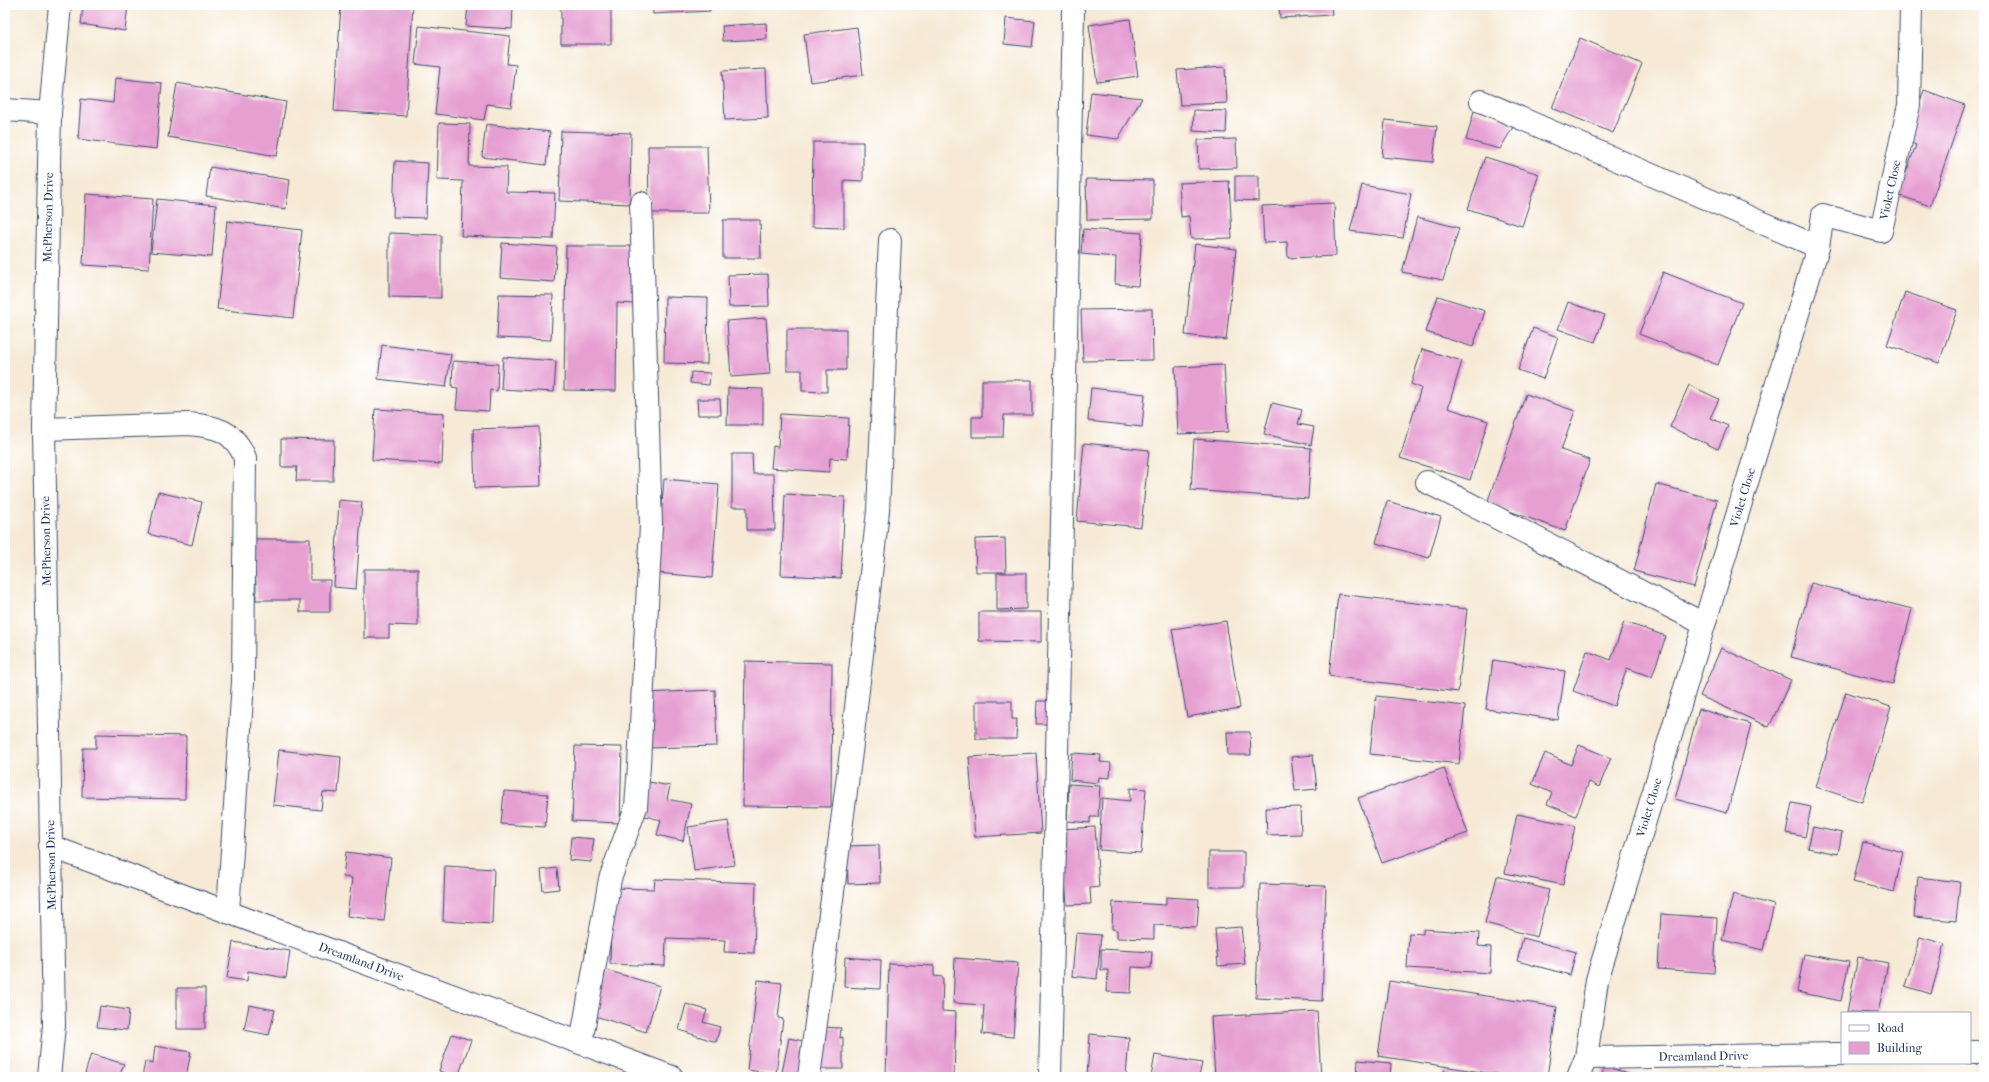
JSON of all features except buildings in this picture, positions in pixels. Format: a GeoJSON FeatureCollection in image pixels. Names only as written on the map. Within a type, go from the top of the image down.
{"type":"FeatureCollection","features":[{"type":"Feature","properties":{"kind":"street","name":"McPherson Drive"},"geometry":{"type":"LineString","coordinates":[[49,1077],[54,1026],[44,429],[50,113],[60,5]]}},
{"type":"Feature","properties":{"kind":"street","name":"Violet Close"},"geometry":{"type":"LineString","coordinates":[[1582,1068],[1597,980],[1818,247],[1823,215],[1881,231],[1909,105],[1911,5]]}},
{"type":"Feature","properties":{"kind":"street"},"geometry":{"type":"LineString","coordinates":[[1050,1077],[1073,11]]}},
{"type":"Feature","properties":{"kind":"street"},"geometry":{"type":"LineString","coordinates":[[1481,101],[1818,247]]}},
{"type":"Feature","properties":{"kind":"street"},"geometry":{"type":"LineString","coordinates":[[5,110],[50,113]]}},
{"type":"Feature","properties":{"kind":"street"},"geometry":{"type":"LineString","coordinates":[[582,1043],[610,880],[636,807],[640,765],[651,525],[641,204]]}},
{"type":"Feature","properties":{"kind":"street"},"geometry":{"type":"LineString","coordinates":[[809,1077],[851,752],[878,511],[890,240]]}},
{"type":"Feature","properties":{"kind":"street"},"geometry":{"type":"LineString","coordinates":[[44,429],[188,424],[211,426],[228,434],[240,445],[244,458],[243,682],[228,912]]}},
{"type":"Feature","properties":{"kind":"street"},"geometry":{"type":"LineString","coordinates":[[1427,482],[1704,624]]}},
{"type":"Feature","properties":{"kind":"street","name":"Dreamland Drive"},"geometry":{"type":"LineString","coordinates":[[50,846],[672,1077]]}},
{"type":"Feature","properties":{"kind":"street"},"geometry":{"type":"LineString","coordinates":[[1971,1052],[1984,1052]]}},
{"type":"Feature","properties":{"kind":"street","name":"Dreamland Drive"},"geometry":{"type":"LineString","coordinates":[[1582,1068],[1841,1054]]}}]}
